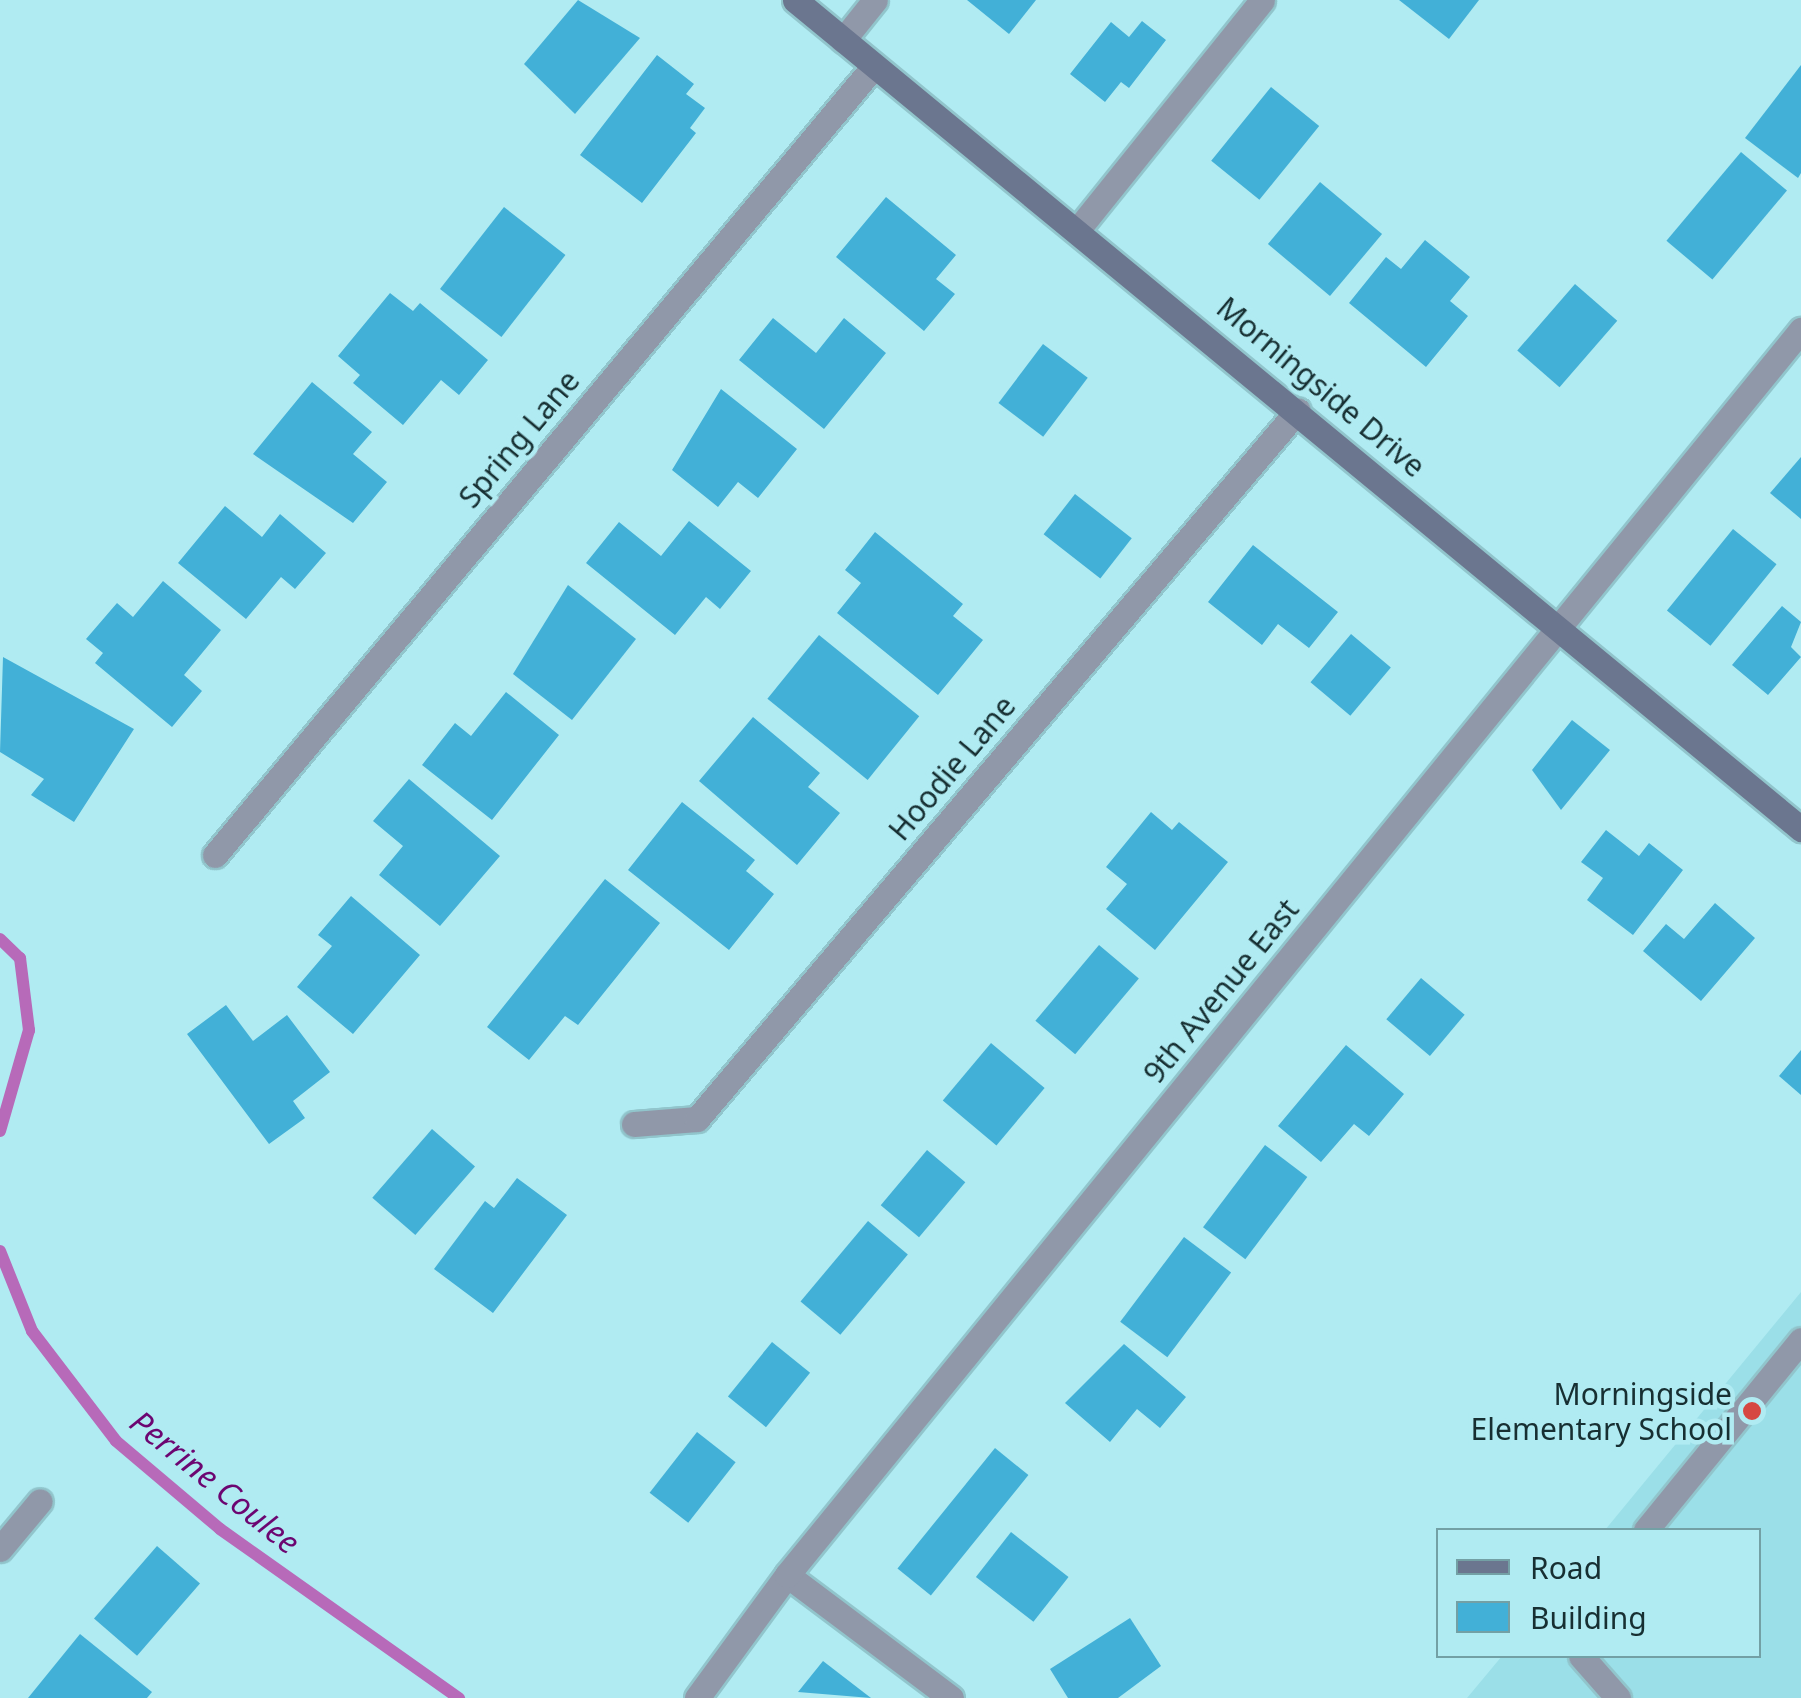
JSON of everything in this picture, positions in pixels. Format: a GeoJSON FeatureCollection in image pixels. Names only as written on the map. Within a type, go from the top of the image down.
{"type":"FeatureCollection","features":[{"type":"Feature","properties":{"kind":"street","name":"Morningside Drive"},"geometry":{"type":"LineString","coordinates":[[795,0],[1079,228],[1801,829]]}},
{"type":"Feature","properties":{"kind":"street"},"geometry":{"type":"LineString","coordinates":[[843,40],[876,0]]}},
{"type":"Feature","properties":{"kind":"street"},"geometry":{"type":"LineString","coordinates":[[1079,228],[1262,0]]}},
{"type":"Feature","properties":{"kind":"street","name":"Spring Lane"},"geometry":{"type":"LineString","coordinates":[[214,855],[874,66]]}},
{"type":"Feature","properties":{"kind":"street","name":"9th Avenue East"},"geometry":{"type":"LineString","coordinates":[[697,1698],[786,1576],[1801,330]]}},
{"type":"Feature","properties":{"kind":"street","name":"Hoodie Lane"},"geometry":{"type":"LineString","coordinates":[[634,1124],[697,1118],[1298,410]]}},
{"type":"Feature","properties":{"kind":"street"},"geometry":{"type":"LineString","coordinates":[[1648,1528],[1801,1340]]}},
{"type":"Feature","properties":{"kind":"street"},"geometry":{"type":"LineString","coordinates":[[0,1549],[40,1501]]}},
{"type":"Feature","properties":{"kind":"street"},"geometry":{"type":"LineString","coordinates":[[786,1576],[951,1698]]}},
{"type":"Feature","properties":{"kind":"street"},"geometry":{"type":"LineString","coordinates":[[1582,1658],[1618,1698]]}},
{"type":"Feature","properties":{"kind":"shaded area","name":"Morningside Elementary School"},"geometry":{"type":"Polygon","coordinates":[[[1801,1292],[1801,1698],[1467,1698],[1500,1658],[1761,1658],[1761,1528],[1607,1528],[1801,1292]]]}},
{"type":"Feature","properties":{"kind":"building"},"geometry":{"type":"Polygon","coordinates":[[[578,0],[640,38],[575,114],[524,64],[578,0]]]}},
{"type":"Feature","properties":{"kind":"building"},"geometry":{"type":"Polygon","coordinates":[[[967,0],[1036,0],[1009,34],[967,0]]]}},
{"type":"Feature","properties":{"kind":"building"},"geometry":{"type":"Polygon","coordinates":[[[1399,0],[1479,0],[1449,39],[1399,0]]]}},
{"type":"Feature","properties":{"kind":"building"},"geometry":{"type":"Polygon","coordinates":[[[1142,21],[1166,40],[1129,88],[1121,82],[1105,102],[1070,74],[1111,22],[1129,37],[1142,21]]]}},
{"type":"Feature","properties":{"kind":"building"},"geometry":{"type":"Polygon","coordinates":[[[657,55],[694,84],[686,94],[705,108],[690,128],[696,133],[642,203],[580,155],[657,55]]]}},
{"type":"Feature","properties":{"kind":"building"},"geometry":{"type":"Polygon","coordinates":[[[1801,65],[1801,173],[1798,178],[1745,138],[1801,65]]]}},
{"type":"Feature","properties":{"kind":"building"},"geometry":{"type":"Polygon","coordinates":[[[1271,87],[1319,126],[1259,200],[1211,161],[1271,87]]]}},
{"type":"Feature","properties":{"kind":"building"},"geometry":{"type":"Polygon","coordinates":[[[1741,152],[1787,191],[1712,279],[1666,241],[1741,152]]]}},
{"type":"Feature","properties":{"kind":"building"},"geometry":{"type":"Polygon","coordinates":[[[1320,182],[1382,234],[1330,296],[1268,244],[1320,182]]]}},
{"type":"Feature","properties":{"kind":"building"},"geometry":{"type":"Polygon","coordinates":[[[886,197],[956,255],[936,279],[955,294],[924,331],[836,257],[886,197]]]}},
{"type":"Feature","properties":{"kind":"building"},"geometry":{"type":"Polygon","coordinates":[[[504,207],[565,255],[501,337],[440,289],[504,207]]]}},
{"type":"Feature","properties":{"kind":"building"},"geometry":{"type":"Polygon","coordinates":[[[1425,240],[1470,277],[1450,301],[1468,316],[1426,367],[1349,303],[1386,257],[1401,269],[1425,240]]]}},
{"type":"Feature","properties":{"kind":"building"},"geometry":{"type":"Polygon","coordinates":[[[1575,284],[1617,321],[1560,387],[1517,350],[1575,284]]]}},
{"type":"Feature","properties":{"kind":"building"},"geometry":{"type":"Polygon","coordinates":[[[390,293],[413,311],[420,303],[488,360],[459,395],[441,380],[403,425],[353,383],[360,375],[338,356],[390,293]]]}},
{"type":"Feature","properties":{"kind":"building"},"geometry":{"type":"Polygon","coordinates":[[[773,318],[816,353],[844,318],[886,353],[824,429],[739,360],[773,318]]]}},
{"type":"Feature","properties":{"kind":"building"},"geometry":{"type":"Polygon","coordinates":[[[1043,344],[1088,378],[1043,437],[998,403],[1043,344]]]}},
{"type":"Feature","properties":{"kind":"building"},"geometry":{"type":"Polygon","coordinates":[[[312,382],[372,432],[353,454],[387,482],[353,523],[253,454],[312,382]]]}},
{"type":"Feature","properties":{"kind":"building"},"geometry":{"type":"Polygon","coordinates":[[[721,389],[797,449],[758,498],[738,482],[718,507],[672,470],[721,389]]]}},
{"type":"Feature","properties":{"kind":"building"},"geometry":{"type":"Polygon","coordinates":[[[1801,457],[1801,519],[1770,493],[1801,457]]]}},
{"type":"Feature","properties":{"kind":"building"},"geometry":{"type":"Polygon","coordinates":[[[1075,494],[1132,538],[1100,579],[1044,534],[1075,494]]]}},
{"type":"Feature","properties":{"kind":"building"},"geometry":{"type":"Polygon","coordinates":[[[225,506],[262,537],[280,514],[326,553],[295,589],[281,577],[246,619],[178,563],[225,506]]]}},
{"type":"Feature","properties":{"kind":"building"},"geometry":{"type":"Polygon","coordinates":[[[689,521],[751,571],[720,609],[706,597],[675,635],[586,563],[619,522],[661,556],[689,521]]]}},
{"type":"Feature","properties":{"kind":"building"},"geometry":{"type":"Polygon","coordinates":[[[1733,529],[1777,564],[1710,646],[1667,611],[1733,529]]]}},
{"type":"Feature","properties":{"kind":"building"},"geometry":{"type":"Polygon","coordinates":[[[875,532],[963,604],[953,616],[983,640],[938,695],[837,613],[861,583],[845,570],[875,532]]]}},
{"type":"Feature","properties":{"kind":"building"},"geometry":{"type":"Polygon","coordinates":[[[1253,545],[1338,612],[1309,648],[1278,624],[1262,645],[1208,602],[1253,545]]]}},
{"type":"Feature","properties":{"kind":"building"},"geometry":{"type":"Polygon","coordinates":[[[163,581],[221,630],[184,675],[202,691],[172,727],[95,663],[103,653],[86,639],[117,603],[133,617],[163,581]]]}},
{"type":"Feature","properties":{"kind":"building"},"geometry":{"type":"Polygon","coordinates":[[[568,585],[636,639],[572,720],[513,674],[568,585]]]}},
{"type":"Feature","properties":{"kind":"building"},"geometry":{"type":"Polygon","coordinates":[[[1782,606],[1801,622],[1791,647],[1801,657],[1768,695],[1732,665],[1782,606]]]}},
{"type":"Feature","properties":{"kind":"building"},"geometry":{"type":"Polygon","coordinates":[[[1351,634],[1391,667],[1350,716],[1311,682],[1351,634]]]}},
{"type":"Feature","properties":{"kind":"building"},"geometry":{"type":"Polygon","coordinates":[[[819,635],[919,716],[868,780],[767,699],[819,635]]]}},
{"type":"Feature","properties":{"kind":"building"},"geometry":{"type":"Polygon","coordinates":[[[3,657],[134,729],[74,822],[31,795],[44,779],[0,752],[3,657]]]}},
{"type":"Feature","properties":{"kind":"building"},"geometry":{"type":"Polygon","coordinates":[[[506,692],[559,735],[492,820],[422,765],[455,723],[471,736],[506,692]]]}},
{"type":"Feature","properties":{"kind":"building"},"geometry":{"type":"Polygon","coordinates":[[[753,717],[820,773],[808,787],[840,813],[797,865],[699,781],[753,717]]]}},
{"type":"Feature","properties":{"kind":"building"},"geometry":{"type":"Polygon","coordinates":[[[1572,720],[1610,750],[1561,810],[1532,770],[1572,720]]]}},
{"type":"Feature","properties":{"kind":"building"},"geometry":{"type":"Polygon","coordinates":[[[409,779],[500,856],[440,926],[379,875],[403,846],[373,821],[409,779]]]}},
{"type":"Feature","properties":{"kind":"building"},"geometry":{"type":"Polygon","coordinates":[[[682,802],[755,860],[746,871],[774,894],[729,950],[628,870],[682,802]]]}},
{"type":"Feature","properties":{"kind":"building"},"geometry":{"type":"Polygon","coordinates":[[[1151,812],[1172,830],[1179,822],[1228,862],[1155,950],[1106,909],[1127,884],[1106,867],[1151,812]]]}},
{"type":"Feature","properties":{"kind":"building"},"geometry":{"type":"Polygon","coordinates":[[[1606,830],[1639,856],[1649,843],[1683,870],[1633,935],[1587,900],[1603,878],[1581,862],[1606,830]]]}},
{"type":"Feature","properties":{"kind":"building"},"geometry":{"type":"Polygon","coordinates":[[[605,879],[660,923],[578,1025],[565,1016],[529,1060],[487,1027],[605,879]]]}},
{"type":"Feature","properties":{"kind":"building"},"geometry":{"type":"Polygon","coordinates":[[[351,896],[420,955],[353,1034],[297,987],[332,946],[318,935],[351,896]]]}},
{"type":"Feature","properties":{"kind":"building"},"geometry":{"type":"Polygon","coordinates":[[[1715,903],[1755,938],[1701,1001],[1643,951],[1666,924],[1684,939],[1715,903]]]}},
{"type":"Feature","properties":{"kind":"building"},"geometry":{"type":"Polygon","coordinates":[[[1099,945],[1139,978],[1075,1054],[1035,1021],[1099,945]]]}},
{"type":"Feature","properties":{"kind":"building"},"geometry":{"type":"Polygon","coordinates":[[[1421,978],[1465,1015],[1430,1056],[1386,1019],[1421,978]]]}},
{"type":"Feature","properties":{"kind":"building"},"geometry":{"type":"Polygon","coordinates":[[[226,1005],[253,1041],[287,1015],[330,1072],[293,1101],[305,1118],[269,1144],[187,1034],[226,1005]]]}},
{"type":"Feature","properties":{"kind":"building"},"geometry":{"type":"Polygon","coordinates":[[[991,1043],[1045,1088],[996,1145],[943,1100],[991,1043]]]}},
{"type":"Feature","properties":{"kind":"building"},"geometry":{"type":"Polygon","coordinates":[[[1346,1045],[1404,1094],[1369,1136],[1354,1124],[1321,1162],[1278,1126],[1346,1045]]]}},
{"type":"Feature","properties":{"kind":"building"},"geometry":{"type":"Polygon","coordinates":[[[1801,1050],[1801,1095],[1779,1076],[1801,1050]]]}},
{"type":"Feature","properties":{"kind":"building"},"geometry":{"type":"Polygon","coordinates":[[[432,1129],[475,1166],[415,1235],[372,1198],[432,1129]]]}},
{"type":"Feature","properties":{"kind":"building"},"geometry":{"type":"Polygon","coordinates":[[[1265,1145],[1307,1177],[1245,1259],[1203,1227],[1265,1145]]]}},
{"type":"Feature","properties":{"kind":"building"},"geometry":{"type":"Polygon","coordinates":[[[927,1150],[965,1182],[919,1237],[881,1205],[927,1150]]]}},
{"type":"Feature","properties":{"kind":"building"},"geometry":{"type":"Polygon","coordinates":[[[517,1178],[567,1215],[493,1313],[434,1269],[485,1201],[494,1208],[517,1178]]]}},
{"type":"Feature","properties":{"kind":"building"},"geometry":{"type":"Polygon","coordinates":[[[868,1221],[908,1254],[840,1335],[801,1301],[868,1221]]]}},
{"type":"Feature","properties":{"kind":"building"},"geometry":{"type":"Polygon","coordinates":[[[1184,1237],[1231,1273],[1167,1357],[1120,1322],[1184,1237]]]}},
{"type":"Feature","properties":{"kind":"building"},"geometry":{"type":"Polygon","coordinates":[[[772,1342],[810,1373],[766,1427],[728,1396],[772,1342]]]}},
{"type":"Feature","properties":{"kind":"building"},"geometry":{"type":"Polygon","coordinates":[[[1124,1344],[1186,1397],[1160,1428],[1137,1409],[1110,1442],[1065,1403],[1124,1344]]]}},
{"type":"Feature","properties":{"kind":"building"},"geometry":{"type":"Polygon","coordinates":[[[697,1432],[736,1462],[688,1523],[650,1493],[697,1432]]]}},
{"type":"Feature","properties":{"kind":"building"},"geometry":{"type":"Polygon","coordinates":[[[995,1448],[1028,1475],[931,1596],[897,1568],[995,1448]]]}},
{"type":"Feature","properties":{"kind":"building"},"geometry":{"type":"Polygon","coordinates":[[[1011,1532],[1069,1577],[1033,1622],[976,1577],[1011,1532]]]}},
{"type":"Feature","properties":{"kind":"building"},"geometry":{"type":"Polygon","coordinates":[[[157,1546],[200,1583],[137,1656],[94,1618],[157,1546]]]}},
{"type":"Feature","properties":{"kind":"building"},"geometry":{"type":"Polygon","coordinates":[[[1130,1618],[1161,1666],[1118,1698],[1068,1698],[1050,1669],[1130,1618]]]}},
{"type":"Feature","properties":{"kind":"building"},"geometry":{"type":"Polygon","coordinates":[[[80,1634],[152,1692],[147,1698],[28,1698],[80,1634]]]}},
{"type":"Feature","properties":{"kind":"building"},"geometry":{"type":"Polygon","coordinates":[[[823,1661],[871,1698],[798,1692],[823,1661]]]}},
{"type":"Feature","properties":{"kind":"waterway","name":"Perrine Coulee"},"geometry":{"type":"LineString","coordinates":[[0,939],[20,958],[29,1030],[0,1131]]}},
{"type":"Feature","properties":{"kind":"waterway","name":"Perrine Coulee"},"geometry":{"type":"LineString","coordinates":[[0,1251],[32,1331],[116,1441],[220,1529],[459,1698]]}},
{"type":"Feature","properties":{"kind":"place","name":"Morningside Elementary School"},"geometry":{"type":"Point","coordinates":[1752,1411]}}]}
